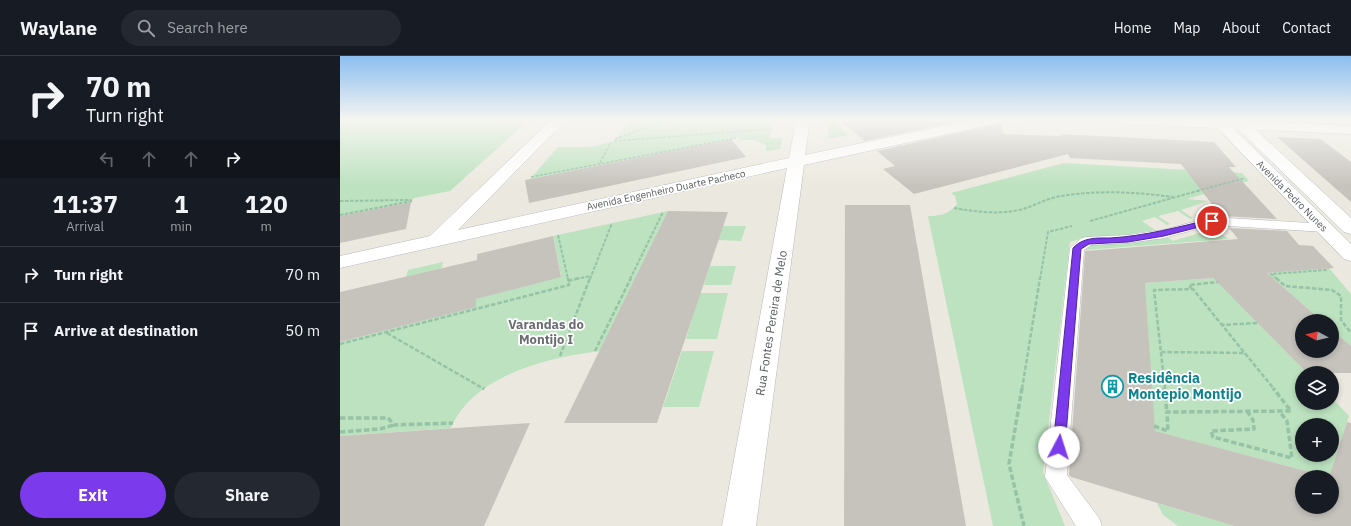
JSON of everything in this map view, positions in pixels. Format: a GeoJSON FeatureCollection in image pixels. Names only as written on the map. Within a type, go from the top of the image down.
{"type":"FeatureCollection","features":[{"type":"Feature","properties":{"kind":"street"},"geometry":{"type":"LineString","coordinates":[[437,240],[537,142]]}},
{"type":"Feature","properties":{"kind":"street","name":"Rua Fontes Pereira de Melo"},"geometry":{"type":"LineString","coordinates":[[739,526],[799,142]]}},
{"type":"Feature","properties":{"kind":"street","name":"Avenida Engenheiro Duarte Pacheco"},"geometry":{"type":"LineString","coordinates":[[340,262],[890,142]]}},
{"type":"Feature","properties":{"kind":"street","name":"Avenida Pedro Nunes"},"geometry":{"type":"LineString","coordinates":[[1246,142],[1351,255]]}},
{"type":"Feature","properties":{"kind":"street","name":"Avenida Pedro Nunes"},"geometry":{"type":"LineString","coordinates":[[1251,142],[1351,228]]}},
{"type":"Feature","properties":{"kind":"lane"},"geometry":{"type":"LineString","coordinates":[[1090,526],[1056,477],[1077,248],[1087,241],[1128,239],[1164,234],[1212,221],[1325,228]]}},
{"type":"Feature","properties":{"kind":"path"},"geometry":{"type":"LineString","coordinates":[[600,164],[611,142]]}},
{"type":"Feature","properties":{"kind":"path"},"geometry":{"type":"LineString","coordinates":[[531,177],[715,142]]}},
{"type":"Feature","properties":{"kind":"path"},"geometry":{"type":"LineString","coordinates":[[954,208],[991,214],[1023,209],[1044,200],[1059,196],[1103,192],[1175,197]]}},
{"type":"Feature","properties":{"kind":"path"},"geometry":{"type":"LineString","coordinates":[[340,201],[413,200],[340,215]]}},
{"type":"Feature","properties":{"kind":"path"},"geometry":{"type":"LineString","coordinates":[[595,351],[663,212]]}},
{"type":"Feature","properties":{"kind":"path"},"geometry":{"type":"LineString","coordinates":[[560,356],[612,224]]}},
{"type":"Feature","properties":{"kind":"path"},"geometry":{"type":"LineString","coordinates":[[340,344],[569,285],[558,235]]}},
{"type":"Feature","properties":{"kind":"path"},"geometry":{"type":"LineString","coordinates":[[1325,269],[1326,270],[1271,274],[1285,286],[1332,290],[1341,296],[1341,320],[1351,333]]}},
{"type":"Feature","properties":{"kind":"path"},"geometry":{"type":"LineString","coordinates":[[568,281],[591,276]]}},
{"type":"Feature","properties":{"kind":"path"},"geometry":{"type":"LineString","coordinates":[[1167,412],[1291,411],[1189,285],[1218,282]]}},
{"type":"Feature","properties":{"kind":"path"},"geometry":{"type":"LineString","coordinates":[[1154,426],[1168,430],[1154,290],[1192,289]]}},
{"type":"Feature","properties":{"kind":"path"},"geometry":{"type":"LineString","coordinates":[[1222,325],[1257,323]]}},
{"type":"Feature","properties":{"kind":"path"},"geometry":{"type":"LineString","coordinates":[[386,332],[484,389]]}},
{"type":"Feature","properties":{"kind":"path"},"geometry":{"type":"LineString","coordinates":[[1161,352],[1245,353]]}},
{"type":"Feature","properties":{"kind":"path"},"geometry":{"type":"LineString","coordinates":[[1247,412],[1253,420],[1254,429],[1211,431],[1212,437],[1292,458],[1287,421],[1280,411]]}},
{"type":"Feature","properties":{"kind":"path"},"geometry":{"type":"LineString","coordinates":[[340,418],[388,418],[394,424]]}},
{"type":"Feature","properties":{"kind":"path"},"geometry":{"type":"LineString","coordinates":[[340,432],[380,429],[394,424],[453,423]]}},
{"type":"Feature","properties":{"kind":"green space"},"geometry":{"type":"Polygon","coordinates":[[[340,142],[505,142],[450,191],[414,198],[411,202],[340,216],[340,142]]]}},
{"type":"Feature","properties":{"kind":"green space"},"geometry":{"type":"Polygon","coordinates":[[[613,142],[714,142],[530,179],[558,147],[589,147],[613,142]]]}},
{"type":"Feature","properties":{"kind":"green space"},"geometry":{"type":"Polygon","coordinates":[[[759,142],[781,142],[780,149],[766,151],[766,145],[759,142]]]}},
{"type":"Feature","properties":{"kind":"green space"},"geometry":{"type":"Polygon","coordinates":[[[1064,163],[1242,173],[1249,181],[1187,199],[1209,201],[1181,210],[1193,218],[1190,219],[1178,211],[1158,216],[1170,224],[1167,225],[1155,217],[1142,221],[1155,230],[1119,236],[1080,239],[1070,242],[1043,472],[1065,526],[993,526],[928,216],[944,214],[957,204],[955,196],[951,193],[1064,163]]]}},
{"type":"Feature","properties":{"kind":"green space"},"geometry":{"type":"Polygon","coordinates":[[[668,211],[600,351],[558,358],[536,364],[494,382],[476,394],[462,410],[451,428],[340,436],[340,342],[475,307],[476,299],[561,276],[553,236],[668,211]]]}},
{"type":"Feature","properties":{"kind":"green space"},"geometry":{"type":"Polygon","coordinates":[[[723,226],[746,226],[741,241],[718,240],[723,226]]]}},
{"type":"Feature","properties":{"kind":"green space"},"geometry":{"type":"Polygon","coordinates":[[[1213,229],[1229,239],[1084,250],[1089,245],[1169,238],[1173,241],[1213,229]]]}},
{"type":"Feature","properties":{"kind":"green space"},"geometry":{"type":"Polygon","coordinates":[[[443,262],[442,268],[406,277],[408,270],[443,262]]]}},
{"type":"Feature","properties":{"kind":"green space"},"geometry":{"type":"Polygon","coordinates":[[[710,266],[736,266],[731,285],[704,285],[710,266]]]}},
{"type":"Feature","properties":{"kind":"green space"},"geometry":{"type":"Polygon","coordinates":[[[1329,268],[1351,294],[1351,346],[1339,336],[1339,314],[1314,314],[1267,273],[1329,268]]]}},
{"type":"Feature","properties":{"kind":"green space"},"geometry":{"type":"Polygon","coordinates":[[[1213,278],[1300,366],[1295,366],[1295,410],[1339,410],[1339,405],[1349,416],[1339,446],[1339,418],[1295,418],[1295,462],[1334,462],[1331,470],[1302,470],[1154,431],[1145,283],[1213,278]]]}},
{"type":"Feature","properties":{"kind":"green space"},"geometry":{"type":"Polygon","coordinates":[[[700,293],[728,293],[717,339],[686,339],[700,293]]]}},
{"type":"Feature","properties":{"kind":"green space"},"geometry":{"type":"Polygon","coordinates":[[[682,351],[714,351],[699,407],[663,407],[682,351]]]}},
{"type":"Feature","properties":{"kind":"green space"},"geometry":{"type":"Polygon","coordinates":[[[1157,503],[1234,526],[1178,526],[1163,515],[1157,503]]]}},
{"type":"Feature","properties":{"kind":"building"},"geometry":{"type":"Polygon","coordinates":[[[716,142],[733,142],[746,157],[529,203],[525,180],[716,142]]]}},
{"type":"Feature","properties":{"kind":"building"},"geometry":{"type":"Polygon","coordinates":[[[917,142],[1214,142],[1236,167],[1229,167],[1277,219],[1221,216],[1181,164],[1070,158],[1068,154],[914,194],[883,169],[895,166],[877,151],[917,142]]]}},
{"type":"Feature","properties":{"kind":"building"},"geometry":{"type":"Polygon","coordinates":[[[1283,142],[1325,142],[1351,162],[1351,202],[1283,142]]]}},
{"type":"Feature","properties":{"kind":"building"},"geometry":{"type":"Polygon","coordinates":[[[411,202],[406,229],[340,243],[340,216],[411,202]]]}},
{"type":"Feature","properties":{"kind":"building"},"geometry":{"type":"Polygon","coordinates":[[[845,205],[910,205],[966,526],[844,526],[845,205]]]}},
{"type":"Feature","properties":{"kind":"building"},"geometry":{"type":"Polygon","coordinates":[[[668,211],[728,212],[657,423],[564,423],[668,211]]]}},
{"type":"Feature","properties":{"kind":"building","name":"Residência Montepio Montijo"},"geometry":{"type":"Polygon","coordinates":[[[1229,228],[1287,231],[1299,245],[1313,246],[1334,268],[1267,273],[1314,314],[1295,314],[1295,358],[1339,358],[1339,336],[1351,346],[1351,373],[1339,373],[1339,366],[1300,366],[1213,278],[1145,283],[1155,431],[1303,470],[1295,470],[1295,514],[1339,514],[1339,470],[1331,470],[1334,462],[1339,462],[1339,446],[1347,422],[1351,423],[1351,526],[1234,526],[1071,477],[1069,475],[1085,251],[1238,239],[1229,228]]]}},
{"type":"Feature","properties":{"kind":"building"},"geometry":{"type":"Polygon","coordinates":[[[553,236],[561,277],[476,299],[476,307],[340,342],[340,292],[477,260],[477,254],[553,236]]]}},
{"type":"Feature","properties":{"kind":"building"},"geometry":{"type":"Polygon","coordinates":[[[530,423],[484,526],[340,526],[340,436],[530,423]]]}},
{"type":"Feature","properties":{"kind":"place","name":"Residência Montepio Montijo"},"geometry":{"type":"Point","coordinates":[1113,386]}},
{"type":"Feature","properties":{"kind":"district","name":"Varandas do Montijo I"},"geometry":{"type":"Point","coordinates":[546,332]}},
{"type":"Feature","properties":{"kind":"route"},"geometry":{"type":"LineString","coordinates":[[1059,447],[1077,248],[1087,241],[1128,239],[1164,234],[1212,221]]}}]}
